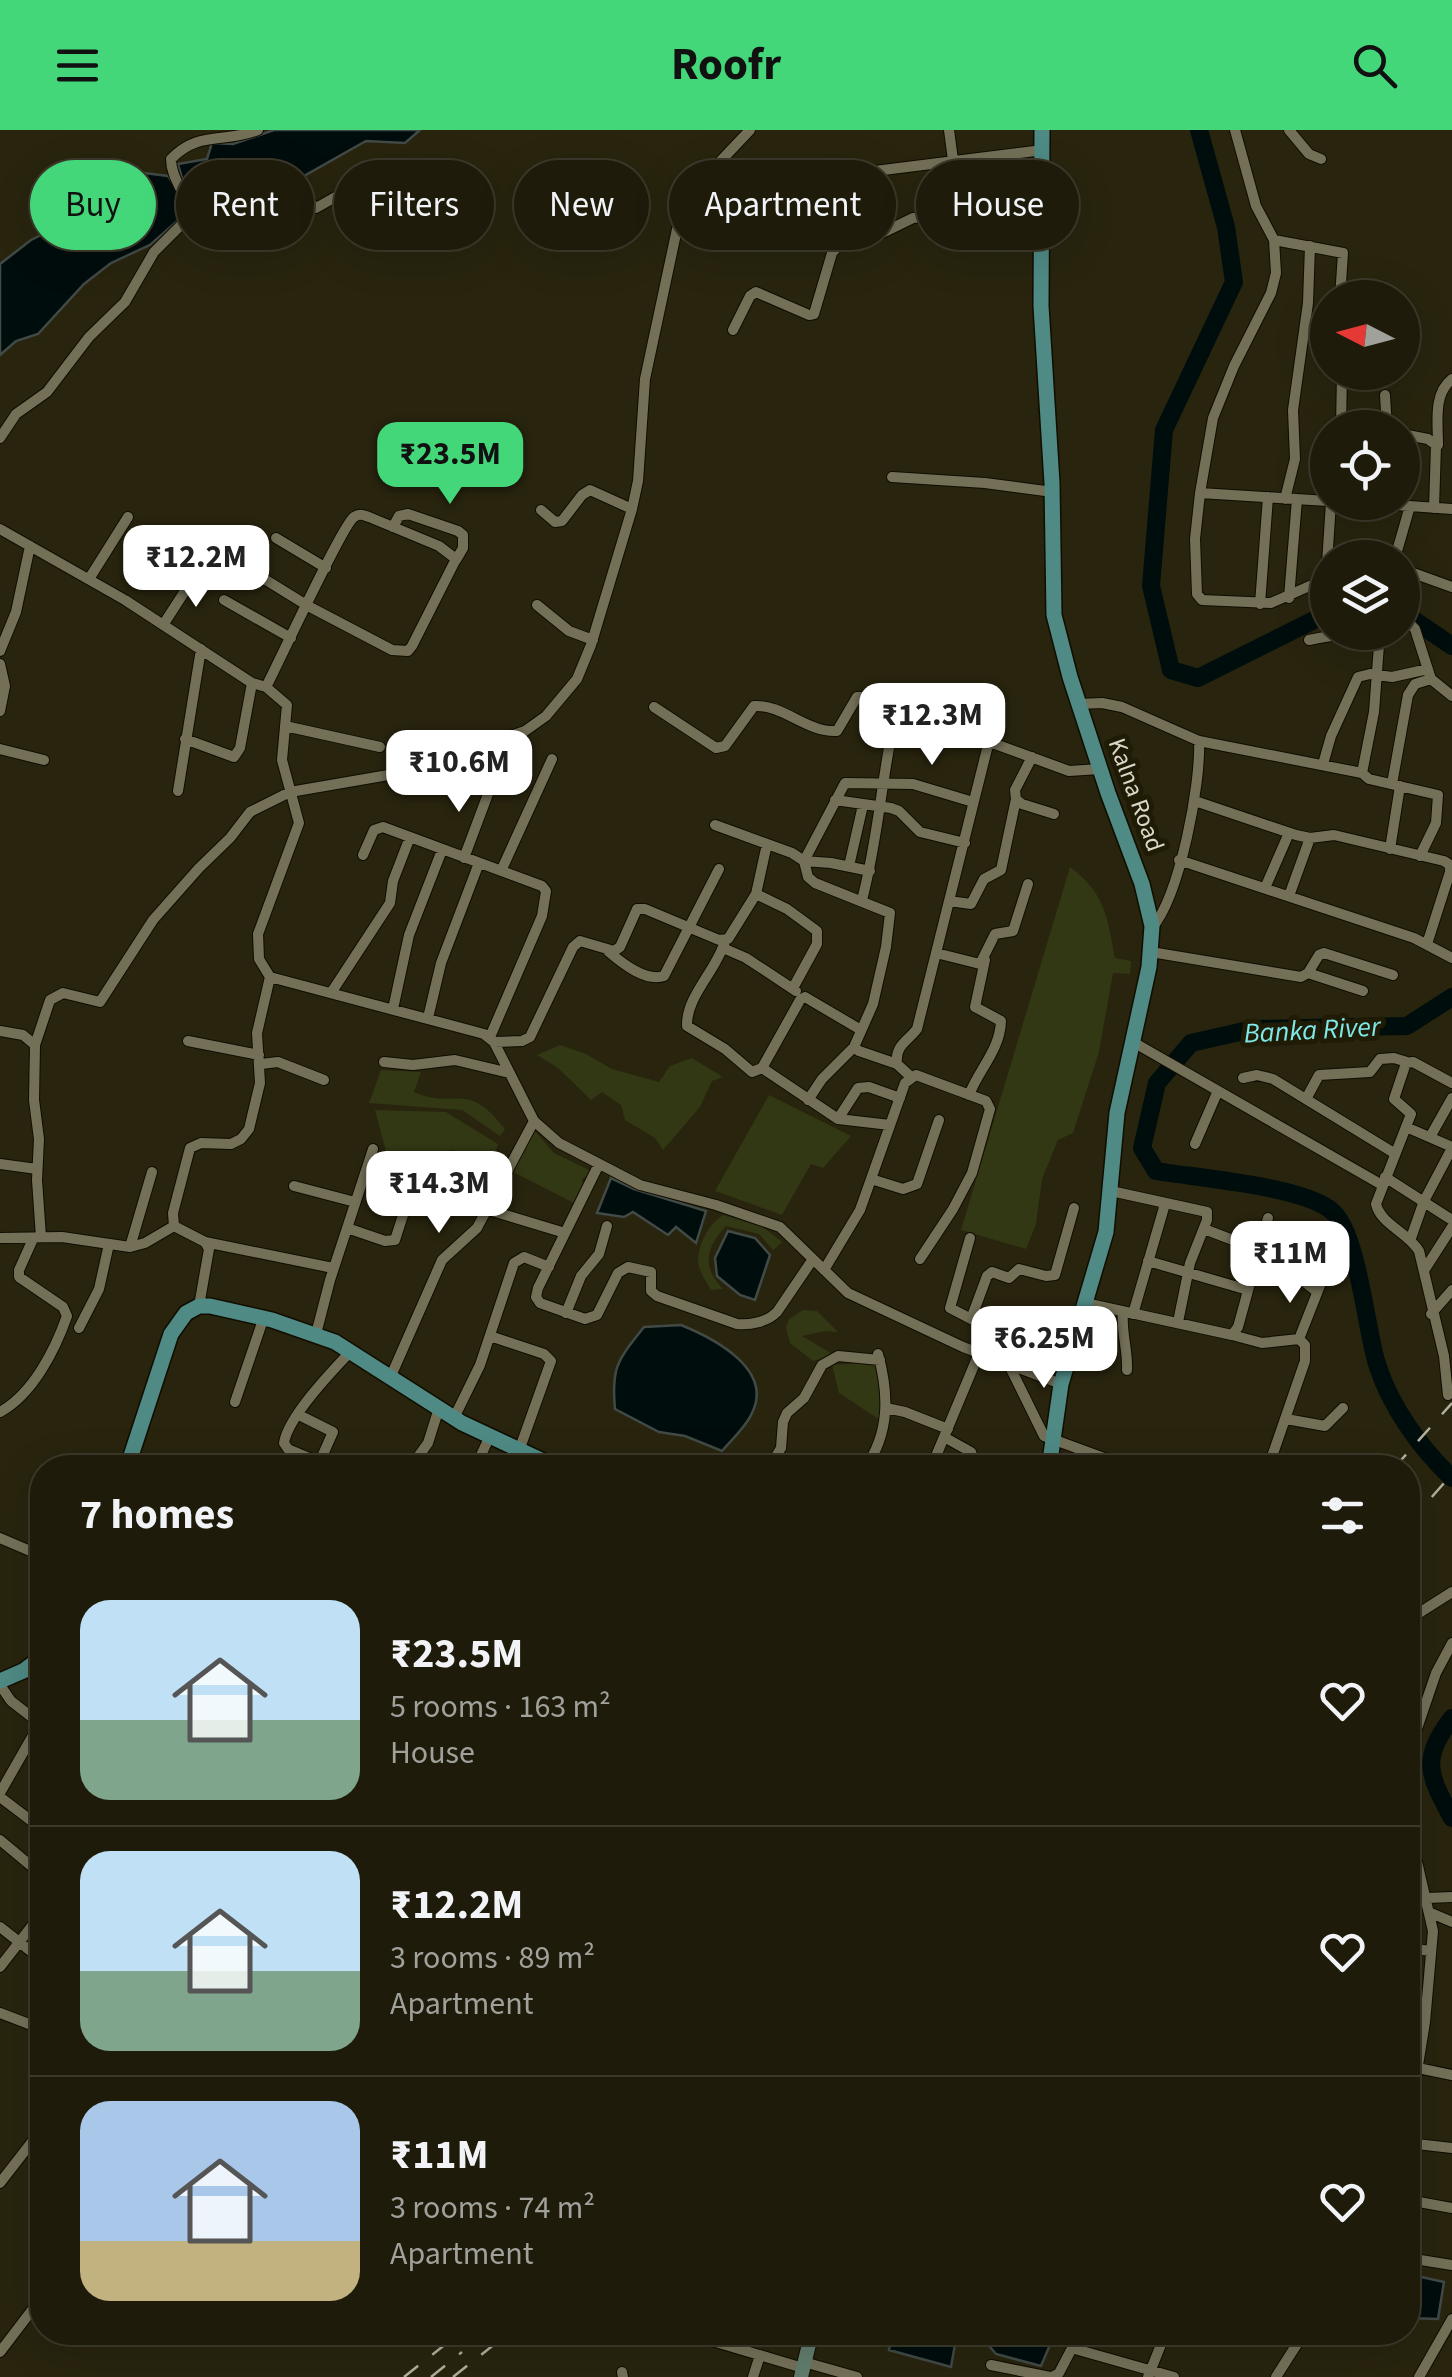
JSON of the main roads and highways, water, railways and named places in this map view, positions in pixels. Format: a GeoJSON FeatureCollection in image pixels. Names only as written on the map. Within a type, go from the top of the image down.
{"type":"FeatureCollection","features":[{"type":"Feature","properties":{"kind":"main road","name":"Kalna Road"},"geometry":{"type":"LineString","coordinates":[[1042,130],[1041,306],[1053,492],[1054,616],[1078,704],[1142,884],[1152,928],[1152,952],[1117,1114],[1106,1232],[1063,1376],[1051,1455]]}},
{"type":"Feature","properties":{"kind":"main road"},"geometry":{"type":"LineString","coordinates":[[130,1455],[171,1334],[178,1321],[199,1306],[264,1317],[316,1334],[350,1350],[454,1418],[533,1455]]}},
{"type":"Feature","properties":{"kind":"main road"},"geometry":{"type":"LineString","coordinates":[[0,1683],[30,1666]]}},
{"type":"Feature","properties":{"kind":"waterway","name":"Banka River"},"geometry":{"type":"LineString","coordinates":[[1199,130],[1226,227],[1234,282],[1164,430],[1151,586],[1171,670],[1198,678],[1310,622]]}},
{"type":"Feature","properties":{"kind":"waterway","name":"Banka River"},"geometry":{"type":"LineString","coordinates":[[1420,624],[1452,646]]}},
{"type":"Feature","properties":{"kind":"waterway","name":"Banka River"},"geometry":{"type":"LineString","coordinates":[[1452,997],[1407,1026],[1253,1029],[1191,1043],[1157,1083],[1142,1148],[1156,1171],[1276,1189],[1319,1203],[1333,1212],[1342,1224],[1355,1261],[1383,1380],[1408,1426],[1452,1478]]}},
{"type":"Feature","properties":{"kind":"waterway","name":"Banka River"},"geometry":{"type":"LineString","coordinates":[[1452,1718],[1435,1745],[1431,1768],[1452,1818]]}},
{"type":"Feature","properties":{"kind":"railway"},"geometry":{"type":"LineString","coordinates":[[1406,1455],[1452,1403]]}},
{"type":"Feature","properties":{"kind":"railway"},"geometry":{"type":"LineString","coordinates":[[1420,1510],[1452,1474]]}},
{"type":"Feature","properties":{"kind":"railway"},"geometry":{"type":"LineString","coordinates":[[404,2377],[445,2345]]}},
{"type":"Feature","properties":{"kind":"railway"},"geometry":{"type":"LineString","coordinates":[[453,2377],[494,2345]]}},
{"type":"Feature","properties":{"kind":"railway"},"geometry":{"type":"LineString","coordinates":[[431,2377],[462,2352]]}}]}
